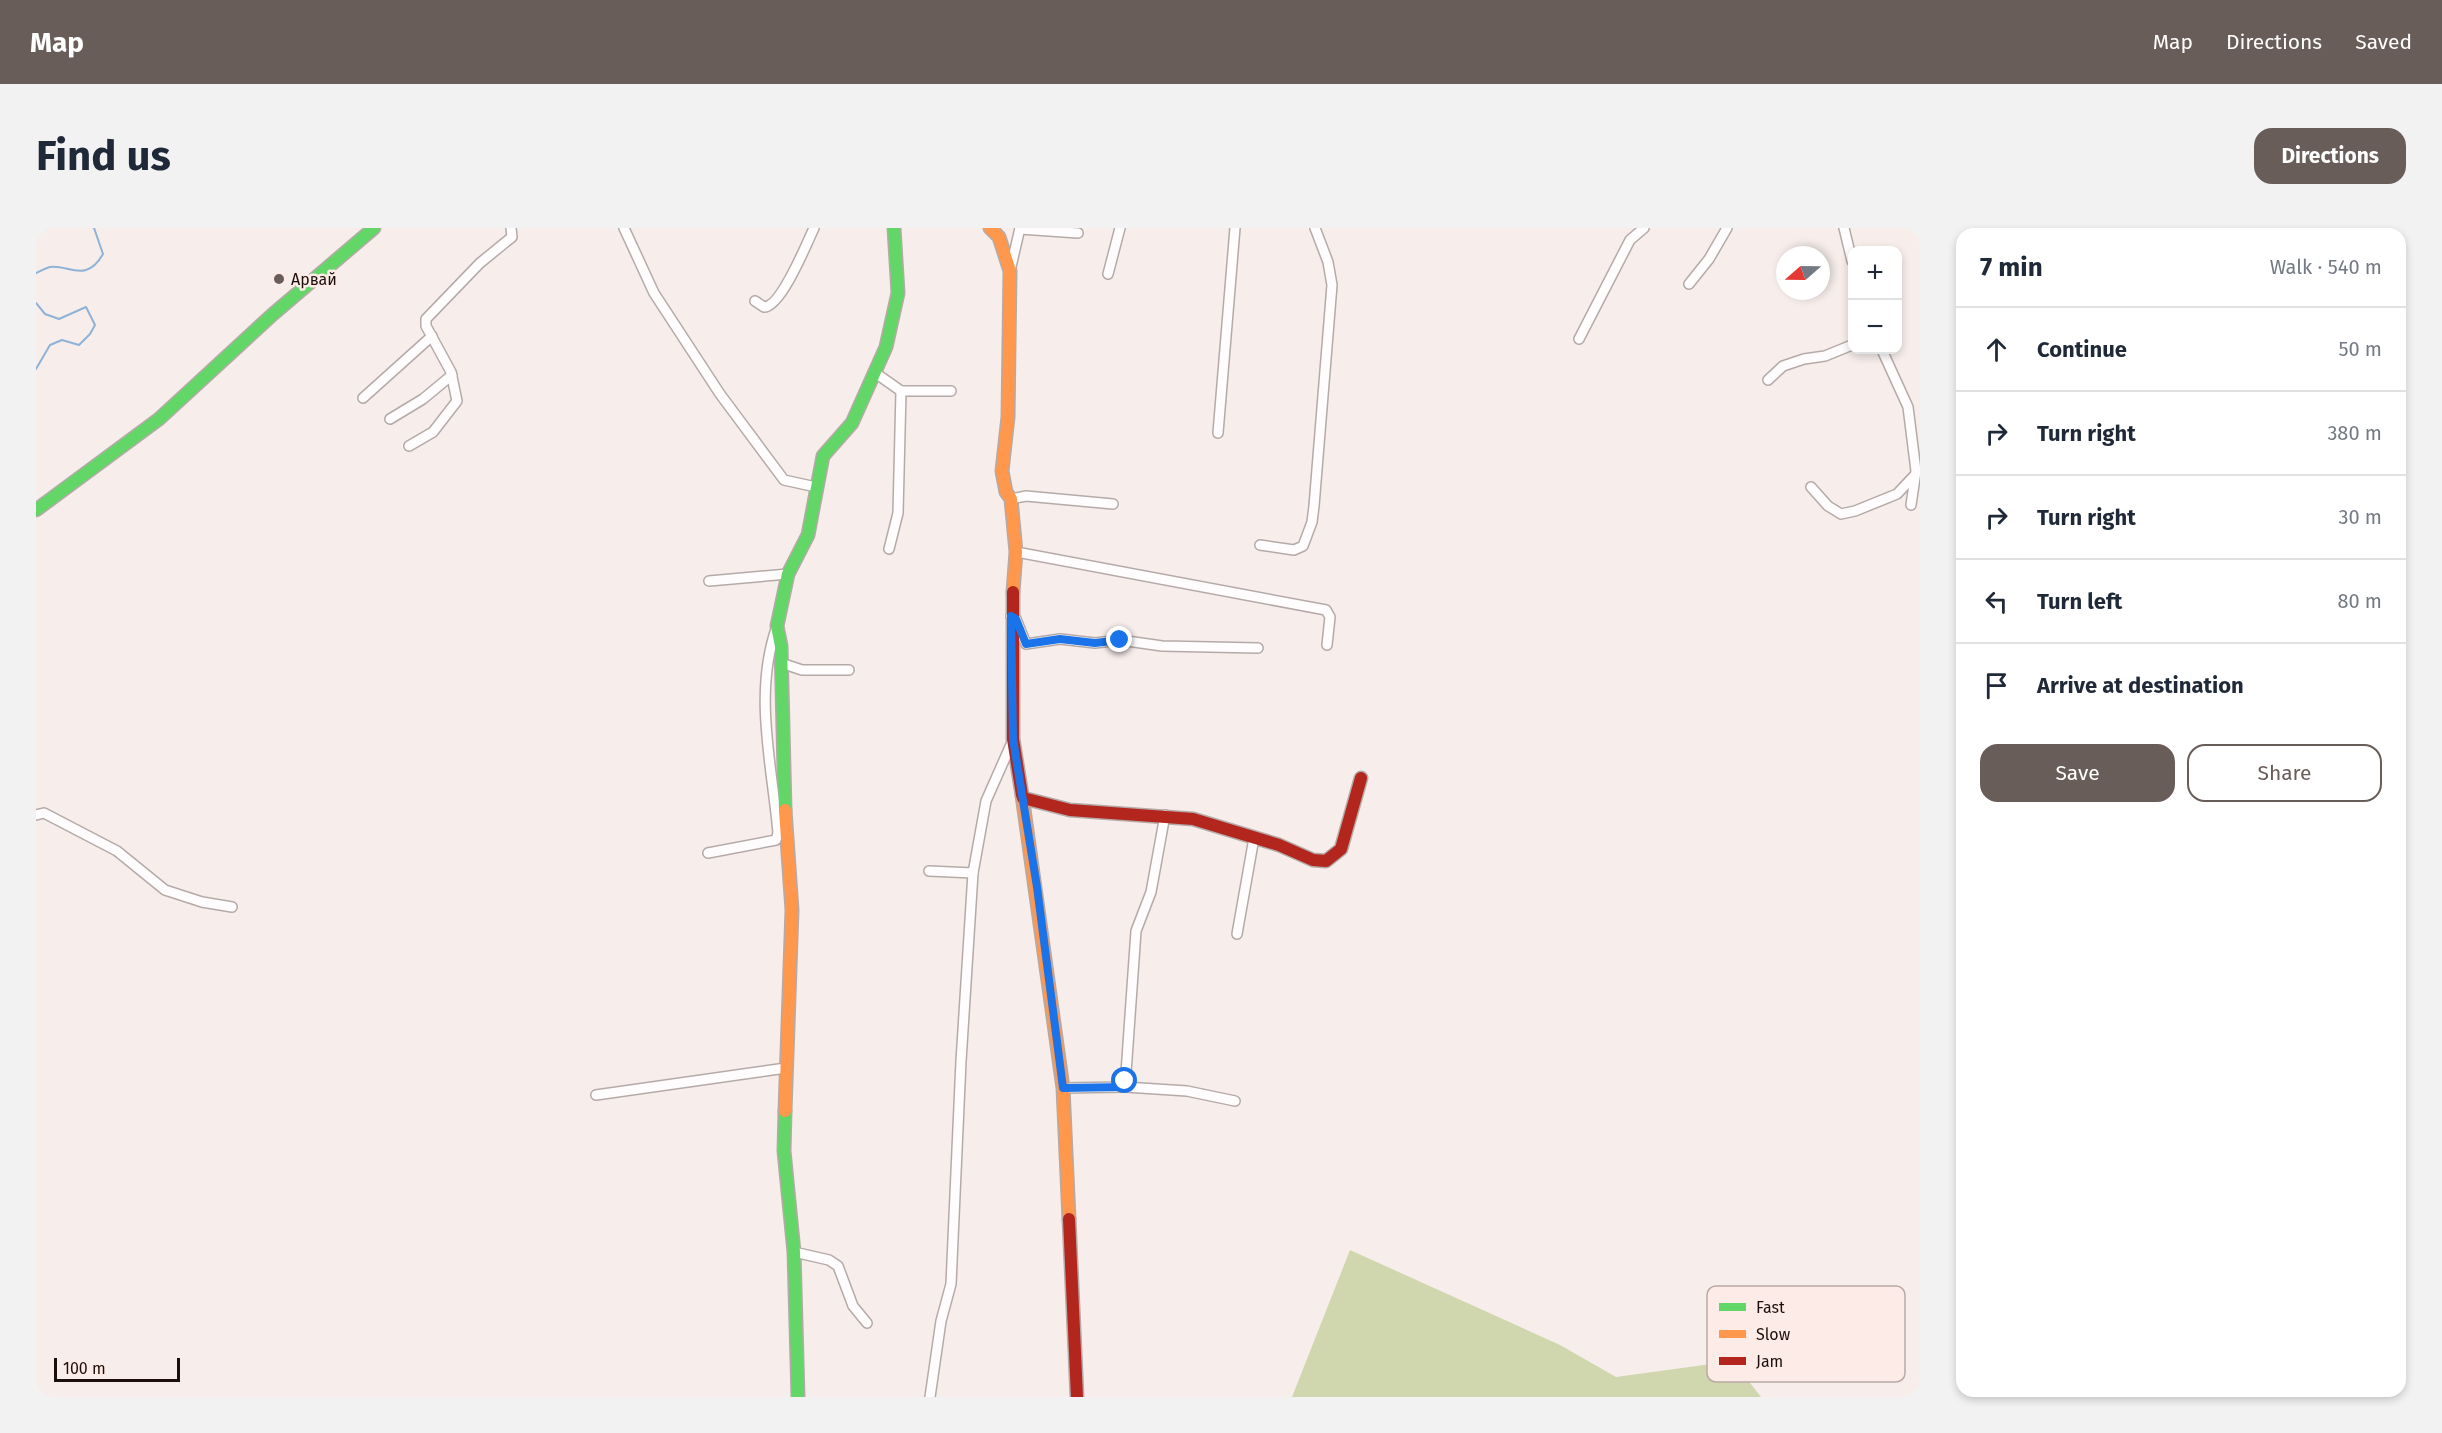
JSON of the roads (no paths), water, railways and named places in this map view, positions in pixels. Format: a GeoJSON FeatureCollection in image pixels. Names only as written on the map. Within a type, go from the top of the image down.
{"type":"FeatureCollection","features":[{"type":"Feature","properties":{"kind":"street"},"geometry":{"type":"LineString","coordinates":[[36,510],[159,419],[272,315],[375,228]]}},
{"type":"Feature","properties":{"kind":"street"},"geometry":{"type":"LineString","coordinates":[[410,446],[433,432],[457,400],[452,375],[426,326],[428,317],[480,262],[512,237],[511,228]]}},
{"type":"Feature","properties":{"kind":"street"},"geometry":{"type":"LineString","coordinates":[[624,228],[654,293],[720,394],[784,480],[816,487]]}},
{"type":"Feature","properties":{"kind":"street"},"geometry":{"type":"LineString","coordinates":[[755,301],[764,307],[773,303],[800,262],[814,228]]}},
{"type":"Feature","properties":{"kind":"street"},"geometry":{"type":"LineString","coordinates":[[708,853],[776,840],[774,792],[764,689],[767,654],[777,626],[788,574],[808,535],[823,456],[852,423],[886,347],[898,294],[894,228]]}},
{"type":"Feature","properties":{"kind":"street"},"geometry":{"type":"LineString","coordinates":[[990,228],[999,237],[1010,271]]}},
{"type":"Feature","properties":{"kind":"street"},"geometry":{"type":"LineString","coordinates":[[1077,1397],[1063,1088],[1013,739],[1011,616],[1016,552],[1011,499],[1006,492],[1002,471],[1008,417],[1010,271],[1020,228],[1078,233]]}},
{"type":"Feature","properties":{"kind":"street"},"geometry":{"type":"LineString","coordinates":[[1108,274],[1120,228]]}},
{"type":"Feature","properties":{"kind":"street"},"geometry":{"type":"LineString","coordinates":[[1218,433],[1235,228]]}},
{"type":"Feature","properties":{"kind":"street"},"geometry":{"type":"LineString","coordinates":[[1260,545],[1294,550],[1303,546],[1312,522],[1322,432],[1332,285],[1328,262],[1315,228]]}},
{"type":"Feature","properties":{"kind":"street"},"geometry":{"type":"LineString","coordinates":[[1579,339],[1630,240],[1644,228]]}},
{"type":"Feature","properties":{"kind":"street"},"geometry":{"type":"LineString","coordinates":[[1689,284],[1709,259],[1727,228]]}},
{"type":"Feature","properties":{"kind":"street"},"geometry":{"type":"LineString","coordinates":[[1844,228],[1848,246]]}},
{"type":"Feature","properties":{"kind":"street"},"geometry":{"type":"LineString","coordinates":[[363,398],[432,336]]}},
{"type":"Feature","properties":{"kind":"street"},"geometry":{"type":"LineString","coordinates":[[1768,380],[1783,366],[1804,358],[1825,356],[1848,347]]}},
{"type":"Feature","properties":{"kind":"street"},"geometry":{"type":"LineString","coordinates":[[1883,354],[1908,407],[1915,475],[1911,505]]}},
{"type":"Feature","properties":{"kind":"street"},"geometry":{"type":"LineString","coordinates":[[874,372],[901,391],[951,391]]}},
{"type":"Feature","properties":{"kind":"street"},"geometry":{"type":"LineString","coordinates":[[390,419],[423,399],[452,375]]}},
{"type":"Feature","properties":{"kind":"street"},"geometry":{"type":"LineString","coordinates":[[888,549],[898,513],[901,391]]}},
{"type":"Feature","properties":{"kind":"street"},"geometry":{"type":"LineString","coordinates":[[1811,487],[1828,506],[1840,514],[1855,512],[1897,494],[1915,475]]}},
{"type":"Feature","properties":{"kind":"street"},"geometry":{"type":"LineString","coordinates":[[1011,499],[1026,496],[1113,504]]}},
{"type":"Feature","properties":{"kind":"street"},"geometry":{"type":"LineString","coordinates":[[1016,552],[1326,610],[1329,616],[1327,645]]}},
{"type":"Feature","properties":{"kind":"street"},"geometry":{"type":"LineString","coordinates":[[709,581],[788,574]]}},
{"type":"Feature","properties":{"kind":"street"},"geometry":{"type":"LineString","coordinates":[[1011,616],[1016,619],[1026,644],[1060,639],[1095,643],[1120,640],[1162,646],[1258,648]]}},
{"type":"Feature","properties":{"kind":"street"},"geometry":{"type":"LineString","coordinates":[[777,626],[781,663],[785,808],[792,910],[784,1151],[794,1252],[797,1396]]}},
{"type":"Feature","properties":{"kind":"street"},"geometry":{"type":"LineString","coordinates":[[781,663],[802,670],[849,670]]}},
{"type":"Feature","properties":{"kind":"street"},"geometry":{"type":"LineString","coordinates":[[930,1397],[941,1321],[951,1284],[961,1060],[974,873],[986,801],[1013,739]]}},
{"type":"Feature","properties":{"kind":"street"},"geometry":{"type":"LineString","coordinates":[[1023,798],[1070,810],[1165,815],[1193,819],[1279,845],[1313,860],[1332,858],[1341,849],[1361,778]]}},
{"type":"Feature","properties":{"kind":"street"},"geometry":{"type":"LineString","coordinates":[[774,792],[785,808]]}},
{"type":"Feature","properties":{"kind":"street"},"geometry":{"type":"LineString","coordinates":[[36,815],[44,813],[117,851],[165,890],[202,902],[232,907]]}},
{"type":"Feature","properties":{"kind":"street"},"geometry":{"type":"LineString","coordinates":[[1125,1087],[1136,931],[1151,892],[1165,815]]}},
{"type":"Feature","properties":{"kind":"street"},"geometry":{"type":"LineString","coordinates":[[1237,934],[1254,838]]}},
{"type":"Feature","properties":{"kind":"street"},"geometry":{"type":"LineString","coordinates":[[929,871],[974,873]]}},
{"type":"Feature","properties":{"kind":"street"},"geometry":{"type":"LineString","coordinates":[[596,1095],[786,1068]]}},
{"type":"Feature","properties":{"kind":"street"},"geometry":{"type":"LineString","coordinates":[[1063,1088],[1169,1089],[1235,1101]]}},
{"type":"Feature","properties":{"kind":"street"},"geometry":{"type":"LineString","coordinates":[[794,1252],[829,1260],[838,1266],[853,1306],[867,1323]]}},
{"type":"Feature","properties":{"kind":"waterway"},"geometry":{"type":"LineString","coordinates":[[36,273],[50,267],[84,271],[97,263],[103,254],[94,228]]}},
{"type":"Feature","properties":{"kind":"waterway"},"geometry":{"type":"LineString","coordinates":[[36,303],[45,314],[59,319],[86,307],[95,325],[79,345],[62,340],[50,345],[36,369]]}},
{"type":"Feature","properties":{"kind":"place","name":"Арвай"},"geometry":{"type":"Point","coordinates":[279,279]}}]}
